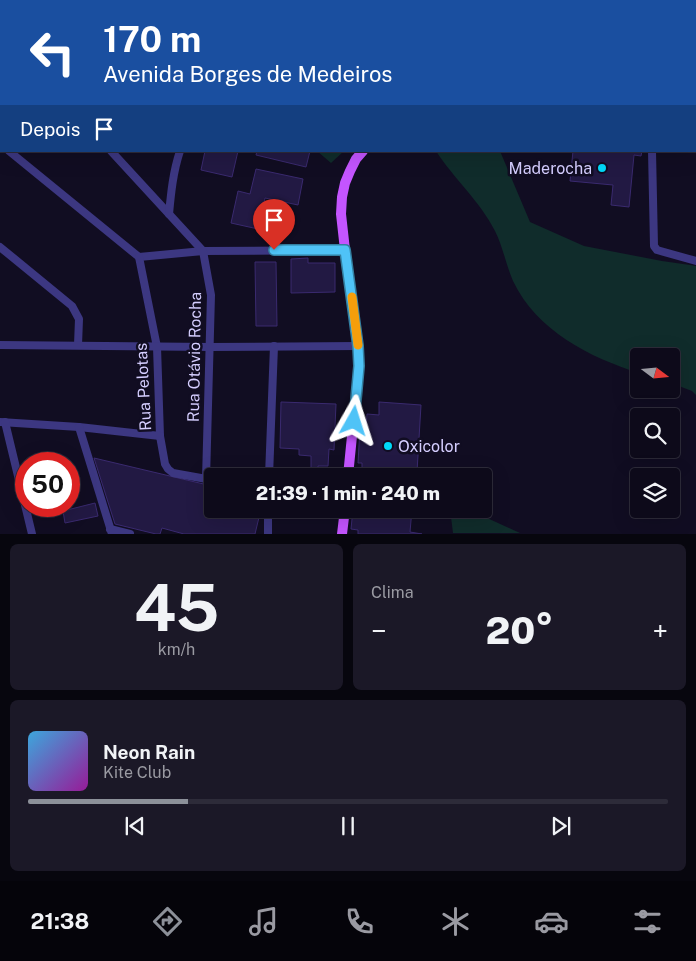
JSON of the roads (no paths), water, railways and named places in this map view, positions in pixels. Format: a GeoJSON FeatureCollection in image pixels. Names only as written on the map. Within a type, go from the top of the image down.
{"type":"FeatureCollection","features":[{"type":"Feature","properties":{"kind":"main road"},"geometry":{"type":"LineString","coordinates":[[349,468],[359,366],[345,250],[342,197],[350,171],[362,152]]}},
{"type":"Feature","properties":{"kind":"main road"},"geometry":{"type":"LineString","coordinates":[[342,534],[344,518]]}},
{"type":"Feature","properties":{"kind":"street"},"geometry":{"type":"LineString","coordinates":[[10,152],[139,256],[202,251],[345,250]]}},
{"type":"Feature","properties":{"kind":"street"},"geometry":{"type":"LineString","coordinates":[[112,152],[202,251]]}},
{"type":"Feature","properties":{"kind":"street"},"geometry":{"type":"LineString","coordinates":[[169,214],[171,190],[180,152]]}},
{"type":"Feature","properties":{"kind":"street"},"geometry":{"type":"LineString","coordinates":[[652,152],[654,246],[657,250],[696,261]]}},
{"type":"Feature","properties":{"kind":"street"},"geometry":{"type":"LineString","coordinates":[[0,247],[72,306],[79,319],[78,345]]}},
{"type":"Feature","properties":{"kind":"street","name":"Rua Otávio Rocha"},"geometry":{"type":"LineString","coordinates":[[202,251],[211,295],[209,468]]}},
{"type":"Feature","properties":{"kind":"street","name":"Rua Pelotas"},"geometry":{"type":"LineString","coordinates":[[139,256],[156,347],[160,436],[165,464],[174,473],[204,479]]}},
{"type":"Feature","properties":{"kind":"street"},"geometry":{"type":"LineString","coordinates":[[0,344],[156,347],[358,346]]}},
{"type":"Feature","properties":{"kind":"street"},"geometry":{"type":"LineString","coordinates":[[269,468],[274,346]]}},
{"type":"Feature","properties":{"kind":"street"},"geometry":{"type":"LineString","coordinates":[[32,534],[2,422],[78,427],[160,436]]}},
{"type":"Feature","properties":{"kind":"street"},"geometry":{"type":"LineString","coordinates":[[78,427],[111,531],[130,534]]}},
{"type":"Feature","properties":{"kind":"street"},"geometry":{"type":"LineString","coordinates":[[268,518],[268,534]]}},
{"type":"Feature","properties":{"kind":"place","name":"Maderocha"},"geometry":{"type":"Point","coordinates":[602,168]}},
{"type":"Feature","properties":{"kind":"place","name":"Oxicolor"},"geometry":{"type":"Point","coordinates":[388,446]}}]}
